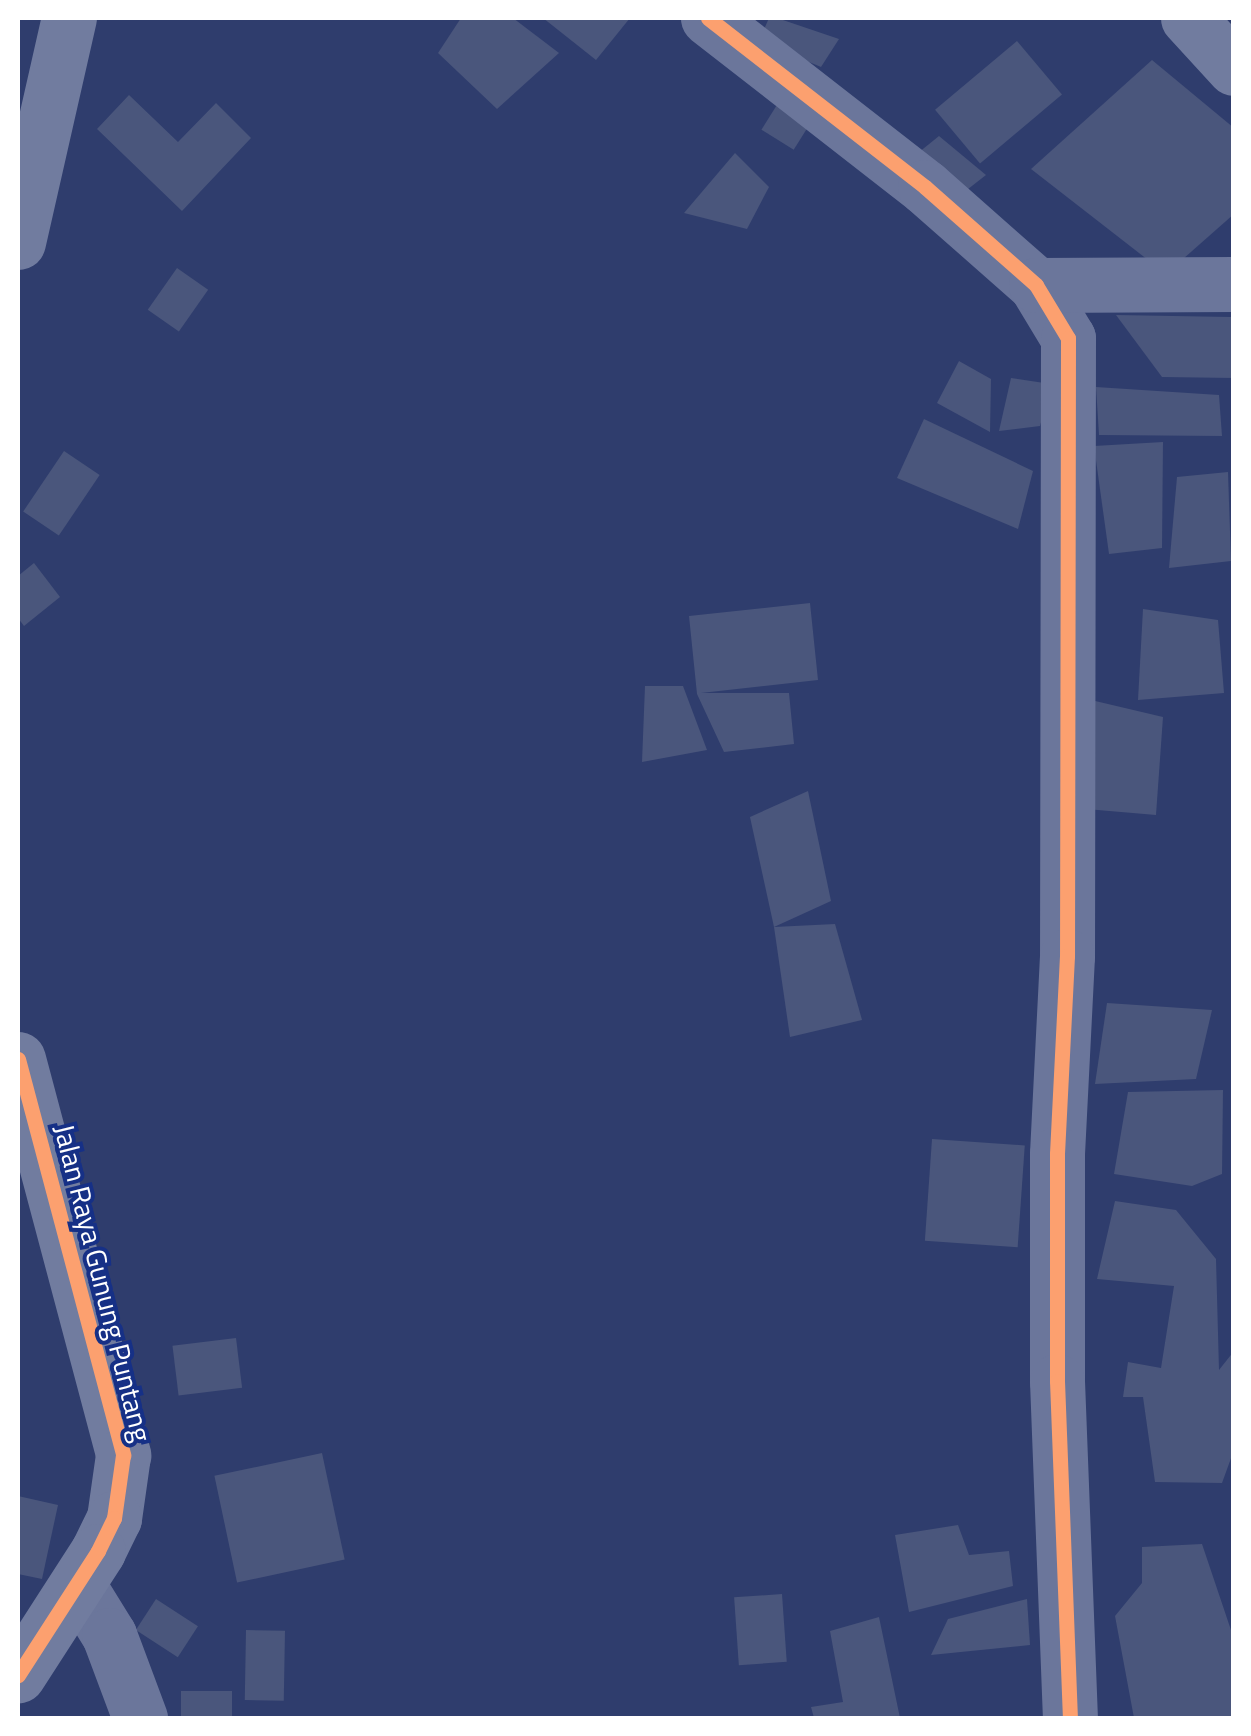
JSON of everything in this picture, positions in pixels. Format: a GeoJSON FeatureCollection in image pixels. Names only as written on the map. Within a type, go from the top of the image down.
{"type":"FeatureCollection","features":[{"type":"Feature","properties":{"kind":"street"},"geometry":{"type":"LineString","coordinates":[[18,242],[69,18]]}},
{"type":"Feature","properties":{"kind":"street"},"geometry":{"type":"LineString","coordinates":[[708,18],[925,188],[1036,286],[1068,338],[1072,401],[1067,956],[1056,1154],[1057,1381],[1070,1718]]}},
{"type":"Feature","properties":{"kind":"street"},"geometry":{"type":"LineString","coordinates":[[1188,18],[1234,68]]}},
{"type":"Feature","properties":{"kind":"street"},"geometry":{"type":"LineString","coordinates":[[1036,286],[1234,284]]}},
{"type":"Feature","properties":{"kind":"street","name":"Jalan Raya Gunung Puntang"},"geometry":{"type":"LineString","coordinates":[[18,1058],[123,1455],[114,1518],[78,1585],[18,1675]]}},
{"type":"Feature","properties":{"kind":"street"},"geometry":{"type":"LineString","coordinates":[[78,1585],[109,1635],[140,1718]]}},
{"type":"Feature","properties":{"kind":"building"},"geometry":{"type":"Polygon","coordinates":[[[461,18],[513,18],[559,53],[497,109],[438,53],[461,18]]]}},
{"type":"Feature","properties":{"kind":"building"},"geometry":{"type":"Polygon","coordinates":[[[543,18],[630,18],[596,60],[543,18]]]}},
{"type":"Feature","properties":{"kind":"building"},"geometry":{"type":"Polygon","coordinates":[[[769,18],[839,39],[821,67],[759,41],[769,18]]]}},
{"type":"Feature","properties":{"kind":"building"},"geometry":{"type":"Polygon","coordinates":[[[1017,41],[1062,95],[980,163],[935,110],[1017,41]]]}},
{"type":"Feature","properties":{"kind":"building"},"geometry":{"type":"Polygon","coordinates":[[[1152,60],[1234,128],[1234,214],[1166,274],[1031,169],[1152,60]]]}},
{"type":"Feature","properties":{"kind":"building"},"geometry":{"type":"Polygon","coordinates":[[[129,95],[178,142],[216,103],[251,138],[182,211],[97,129],[129,95]]]}},
{"type":"Feature","properties":{"kind":"building"},"geometry":{"type":"Polygon","coordinates":[[[780,100],[812,120],[794,150],[761,130],[780,100]]]}},
{"type":"Feature","properties":{"kind":"building"},"geometry":{"type":"Polygon","coordinates":[[[939,136],[986,175],[963,193],[913,157],[939,136]]]}},
{"type":"Feature","properties":{"kind":"building"},"geometry":{"type":"Polygon","coordinates":[[[735,153],[769,187],[747,229],[684,213],[735,153]]]}},
{"type":"Feature","properties":{"kind":"building"},"geometry":{"type":"Polygon","coordinates":[[[177,268],[208,290],[179,332],[148,310],[177,268]]]}},
{"type":"Feature","properties":{"kind":"building"},"geometry":{"type":"Polygon","coordinates":[[[1116,315],[1231,317],[1234,378],[1162,377],[1116,315]]]}},
{"type":"Feature","properties":{"kind":"building"},"geometry":{"type":"Polygon","coordinates":[[[959,361],[991,379],[990,432],[937,403],[959,361]]]}},
{"type":"Feature","properties":{"kind":"building"},"geometry":{"type":"Polygon","coordinates":[[[1011,378],[1051,384],[1040,426],[999,431],[1011,378]]]}},
{"type":"Feature","properties":{"kind":"building"},"geometry":{"type":"Polygon","coordinates":[[[1096,387],[1219,395],[1222,436],[1099,435],[1096,387]]]}},
{"type":"Feature","properties":{"kind":"building"},"geometry":{"type":"Polygon","coordinates":[[[924,419],[1033,471],[1018,529],[897,478],[924,419]]]}},
{"type":"Feature","properties":{"kind":"building"},"geometry":{"type":"Polygon","coordinates":[[[1163,442],[1162,548],[1109,554],[1094,446],[1163,442]]]}},
{"type":"Feature","properties":{"kind":"building"},"geometry":{"type":"Polygon","coordinates":[[[64,451],[100,475],[59,536],[23,512],[64,451]]]}},
{"type":"Feature","properties":{"kind":"building"},"geometry":{"type":"Polygon","coordinates":[[[1228,472],[1231,561],[1169,568],[1177,477],[1228,472]]]}},
{"type":"Feature","properties":{"kind":"building"},"geometry":{"type":"Polygon","coordinates":[[[34,563],[60,597],[24,626],[18,618],[18,576],[34,563]]]}},
{"type":"Feature","properties":{"kind":"building"},"geometry":{"type":"Polygon","coordinates":[[[810,603],[818,680],[701,693],[789,693],[794,744],[724,752],[697,694],[689,616],[810,603]]]}},
{"type":"Feature","properties":{"kind":"building"},"geometry":{"type":"Polygon","coordinates":[[[1143,609],[1218,620],[1224,693],[1138,700],[1143,609]]]}},
{"type":"Feature","properties":{"kind":"building"},"geometry":{"type":"Polygon","coordinates":[[[645,686],[683,686],[707,750],[642,762],[645,686]]]}},
{"type":"Feature","properties":{"kind":"building"},"geometry":{"type":"Polygon","coordinates":[[[1091,700],[1163,717],[1156,815],[1086,809],[1091,700]]]}},
{"type":"Feature","properties":{"kind":"building"},"geometry":{"type":"Polygon","coordinates":[[[808,791],[831,901],[774,927],[750,817],[808,791]]]}},
{"type":"Feature","properties":{"kind":"building"},"geometry":{"type":"Polygon","coordinates":[[[835,924],[862,1020],[790,1037],[774,927],[835,924]]]}},
{"type":"Feature","properties":{"kind":"building"},"geometry":{"type":"Polygon","coordinates":[[[1107,1003],[1212,1010],[1196,1079],[1095,1084],[1107,1003]]]}},
{"type":"Feature","properties":{"kind":"building"},"geometry":{"type":"Polygon","coordinates":[[[1223,1090],[1222,1174],[1192,1186],[1114,1174],[1128,1092],[1223,1090]]]}},
{"type":"Feature","properties":{"kind":"building"},"geometry":{"type":"Polygon","coordinates":[[[932,1139],[1025,1145],[1018,1247],[925,1241],[932,1139]]]}},
{"type":"Feature","properties":{"kind":"building"},"geometry":{"type":"Polygon","coordinates":[[[1115,1201],[1176,1210],[1216,1259],[1219,1370],[1234,1351],[1234,1450],[1222,1483],[1155,1482],[1143,1397],[1123,1397],[1128,1362],[1161,1368],[1174,1286],[1097,1279],[1115,1201]]]}},
{"type":"Feature","properties":{"kind":"building"},"geometry":{"type":"Polygon","coordinates":[[[236,1338],[242,1388],[179,1395],[172,1346],[236,1338]]]}},
{"type":"Feature","properties":{"kind":"building"},"geometry":{"type":"Polygon","coordinates":[[[322,1453],[345,1560],[237,1582],[214,1476],[322,1453]]]}},
{"type":"Feature","properties":{"kind":"building"},"geometry":{"type":"Polygon","coordinates":[[[18,1496],[58,1505],[42,1579],[18,1574],[18,1496]]]}},
{"type":"Feature","properties":{"kind":"building"},"geometry":{"type":"Polygon","coordinates":[[[958,1525],[969,1555],[1009,1551],[1013,1586],[909,1612],[895,1535],[958,1525]]]}},
{"type":"Feature","properties":{"kind":"building"},"geometry":{"type":"Polygon","coordinates":[[[1202,1544],[1234,1639],[1234,1718],[1134,1718],[1115,1616],[1142,1583],[1142,1547],[1202,1544]]]}},
{"type":"Feature","properties":{"kind":"building"},"geometry":{"type":"Polygon","coordinates":[[[782,1594],[787,1662],[739,1665],[734,1597],[782,1594]]]}},
{"type":"Feature","properties":{"kind":"building"},"geometry":{"type":"Polygon","coordinates":[[[156,1599],[198,1626],[178,1657],[136,1630],[156,1599]]]}},
{"type":"Feature","properties":{"kind":"building"},"geometry":{"type":"Polygon","coordinates":[[[1027,1599],[1030,1645],[931,1655],[948,1619],[1027,1599]]]}},
{"type":"Feature","properties":{"kind":"building"},"geometry":{"type":"Polygon","coordinates":[[[879,1617],[900,1718],[814,1718],[811,1707],[843,1702],[830,1631],[879,1617]]]}},
{"type":"Feature","properties":{"kind":"building"},"geometry":{"type":"Polygon","coordinates":[[[246,1630],[285,1631],[284,1701],[245,1700],[246,1630]]]}},
{"type":"Feature","properties":{"kind":"building"},"geometry":{"type":"Polygon","coordinates":[[[181,1691],[232,1691],[232,1718],[181,1718],[181,1691]]]}},
{"type":"Feature","properties":{"kind":"cycle path"},"geometry":{"type":"LineString","coordinates":[[708,18],[925,187],[1036,285],[1068,338],[1067,956],[1057,1154],[1057,1381],[1070,1718]]}},
{"type":"Feature","properties":{"kind":"cycle path"},"geometry":{"type":"LineString","coordinates":[[18,1059],[123,1455],[114,1518],[98,1551],[18,1675]]}}]}
